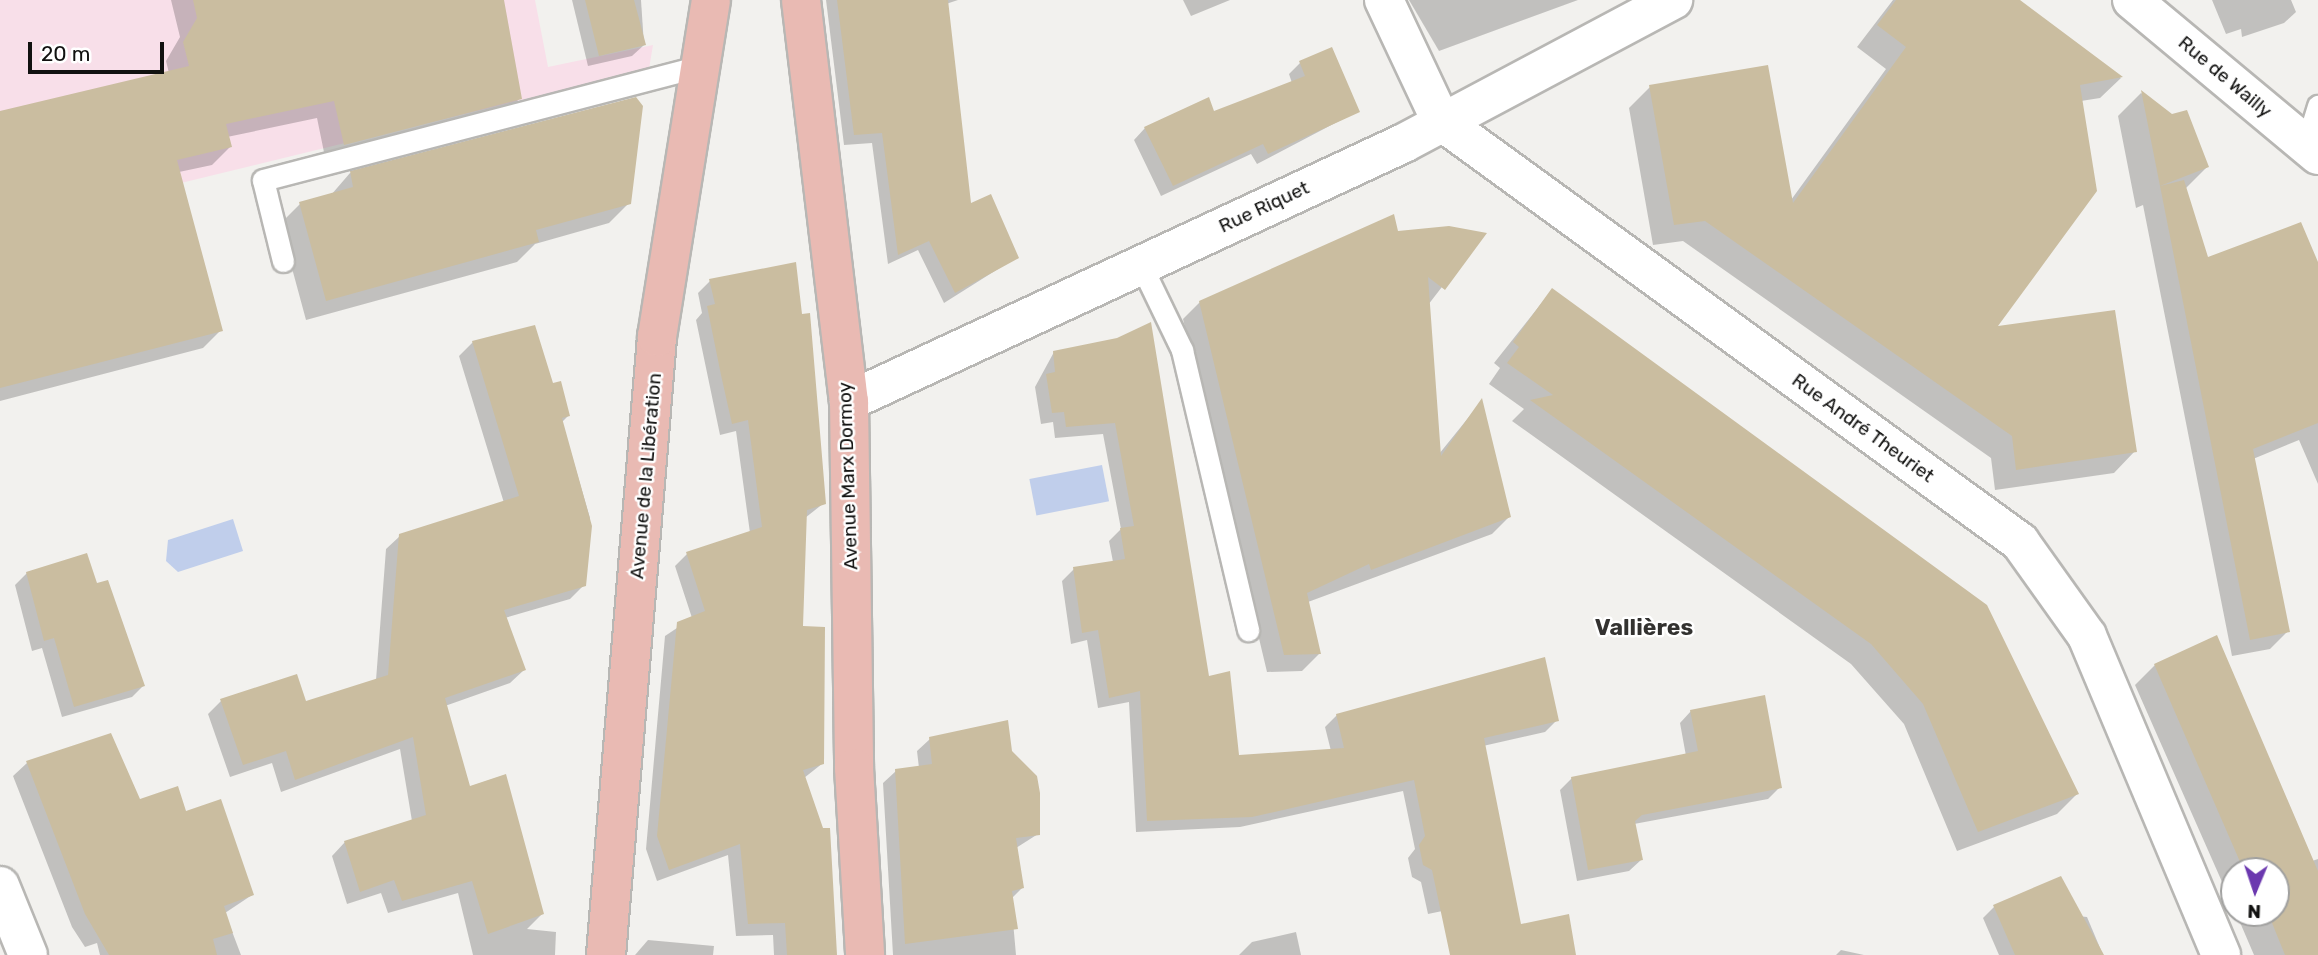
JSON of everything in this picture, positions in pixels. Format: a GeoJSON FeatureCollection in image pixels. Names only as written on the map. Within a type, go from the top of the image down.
{"type":"FeatureCollection","features":[{"type":"Feature","properties":{"kind":"main road","name":"Avenue de la Libération"},"geometry":{"type":"LineString","coordinates":[[606,955],[657,337],[698,67],[711,0]]}},
{"type":"Feature","properties":{"kind":"main road","name":"Avenue Marx Dormoy"},"geometry":{"type":"LineString","coordinates":[[801,0],[849,401],[854,768],[865,955]]}},
{"type":"Feature","properties":{"kind":"street","name":"Rue André Theuriet"},"geometry":{"type":"LineString","coordinates":[[1384,0],[1441,121],[2020,542],[2087,636],[2221,955]]}},
{"type":"Feature","properties":{"kind":"street","name":"Rue Riquet"},"geometry":{"type":"LineString","coordinates":[[849,401],[1441,121],[1673,0]]}},
{"type":"Feature","properties":{"kind":"street","name":"Rue de Wailly"},"geometry":{"type":"LineString","coordinates":[[2132,0],[2312,150]]}},
{"type":"Feature","properties":{"kind":"street"},"geometry":{"type":"LineString","coordinates":[[0,886],[28,955]]}},
{"type":"Feature","properties":{"kind":"lane"},"geometry":{"type":"LineString","coordinates":[[283,261],[263,180],[698,67]]}},
{"type":"Feature","properties":{"kind":"lane"},"geometry":{"type":"LineString","coordinates":[[2312,150],[2318,106]]}},
{"type":"Feature","properties":{"kind":"lane"},"geometry":{"type":"LineString","coordinates":[[1140,263],[1182,351],[1248,630]]}},
{"type":"Feature","properties":{"kind":"shaded area"},"geometry":{"type":"Polygon","coordinates":[[[0,0],[535,0],[548,67],[653,45],[649,69],[0,227],[0,0]]]}},
{"type":"Feature","properties":{"kind":"water"},"geometry":{"type":"Polygon","coordinates":[[[1102,465],[1109,501],[1036,515],[1029,479],[1102,465]]]}},
{"type":"Feature","properties":{"kind":"water"},"geometry":{"type":"Polygon","coordinates":[[[233,519],[243,551],[178,572],[166,561],[168,540],[233,519]]]}},
{"type":"Feature","properties":{"kind":"building"},"geometry":{"type":"Polygon","coordinates":[[[193,0],[504,0],[522,99],[344,145],[334,101],[226,124],[232,147],[177,160],[223,331],[0,388],[0,111],[189,66],[183,42],[197,18],[193,0]]]}},
{"type":"Feature","properties":{"kind":"building"},"geometry":{"type":"Polygon","coordinates":[[[585,0],[634,0],[646,45],[599,56],[585,0]]]}},
{"type":"Feature","properties":{"kind":"building"},"geometry":{"type":"Polygon","coordinates":[[[837,0],[948,0],[971,203],[991,194],[1019,258],[955,293],[929,241],[898,255],[882,133],[854,135],[837,0]]]}},
{"type":"Feature","properties":{"kind":"building"},"geometry":{"type":"Polygon","coordinates":[[[1896,0],[2020,0],[2123,77],[2080,85],[2097,191],[1998,326],[2115,310],[2137,452],[2016,470],[2012,436],[1705,221],[1674,225],[1649,85],[1768,65],[1793,203],[1906,47],[1877,25],[1896,0]]]}},
{"type":"Feature","properties":{"kind":"building"},"geometry":{"type":"Polygon","coordinates":[[[1332,47],[1360,112],[1268,154],[1263,144],[1173,186],[1144,127],[1209,97],[1214,111],[1305,76],[1299,61],[1332,47]]]}},
{"type":"Feature","properties":{"kind":"building"},"geometry":{"type":"Polygon","coordinates":[[[2141,90],[2172,114],[2187,110],[2209,167],[2160,186],[2141,90]]]}},
{"type":"Feature","properties":{"kind":"building"},"geometry":{"type":"Polygon","coordinates":[[[636,97],[643,106],[631,204],[536,230],[539,242],[326,301],[299,202],[353,187],[350,171],[636,97]]]}},
{"type":"Feature","properties":{"kind":"building"},"geometry":{"type":"Polygon","coordinates":[[[2184,180],[2208,257],[2301,222],[2318,262],[2318,423],[2253,449],[2290,632],[2250,640],[2160,186],[2184,180]]]}},
{"type":"Feature","properties":{"kind":"building"},"geometry":{"type":"Polygon","coordinates":[[[1394,214],[1398,231],[1449,226],[1487,233],[1445,290],[1428,277],[1441,456],[1482,398],[1511,517],[1371,570],[1369,564],[1307,593],[1321,654],[1284,655],[1199,301],[1394,214]]]}},
{"type":"Feature","properties":{"kind":"building"},"geometry":{"type":"Polygon","coordinates":[[[796,262],[802,314],[810,313],[826,504],[807,510],[803,626],[825,627],[824,764],[803,770],[823,828],[830,828],[837,955],[787,955],[785,923],[748,924],[740,844],[669,870],[657,836],[677,622],[705,611],[686,552],[762,527],[748,420],[732,424],[707,306],[715,304],[709,279],[796,262]]]}},
{"type":"Feature","properties":{"kind":"building"},"geometry":{"type":"Polygon","coordinates":[[[1552,288],[1987,605],[2079,794],[1978,832],[1923,704],[1871,644],[1530,400],[1553,395],[1507,363],[1519,347],[1513,342],[1552,288]]]}},
{"type":"Feature","properties":{"kind":"building"},"geometry":{"type":"Polygon","coordinates":[[[1151,322],[1209,676],[1230,671],[1239,755],[1344,748],[1336,714],[1545,657],[1559,721],[1484,738],[1521,924],[1569,914],[1576,955],[1450,955],[1432,870],[1423,865],[1419,845],[1425,836],[1414,780],[1252,817],[1147,821],[1140,691],[1109,698],[1098,630],[1082,633],[1073,567],[1125,559],[1120,528],[1134,526],[1115,423],[1066,427],[1064,412],[1052,413],[1046,374],[1055,372],[1053,351],[1117,338],[1151,322]]]}},
{"type":"Feature","properties":{"kind":"building"},"geometry":{"type":"Polygon","coordinates":[[[535,325],[553,383],[561,381],[570,416],[562,418],[592,526],[586,586],[504,610],[526,670],[445,698],[470,786],[506,774],[544,914],[488,934],[472,881],[402,901],[394,880],[360,892],[344,841],[426,815],[413,737],[295,780],[286,751],[243,765],[220,699],[297,674],[306,701],[388,675],[399,534],[519,496],[472,341],[535,325]]]}},
{"type":"Feature","properties":{"kind":"building"},"geometry":{"type":"Polygon","coordinates":[[[87,553],[97,583],[108,580],[145,686],[74,707],[54,638],[44,641],[26,572],[87,553]]]}},
{"type":"Feature","properties":{"kind":"building"},"geometry":{"type":"Polygon","coordinates":[[[2217,635],[2318,871],[2318,955],[2285,955],[2274,927],[2290,927],[2290,857],[2238,857],[2154,664],[2217,635]]]}},
{"type":"Feature","properties":{"kind":"building"},"geometry":{"type":"Polygon","coordinates":[[[1765,695],[1782,788],[1642,815],[1635,821],[1643,860],[1588,870],[1571,777],[1698,751],[1690,710],[1765,695]]]}},
{"type":"Feature","properties":{"kind":"building"},"geometry":{"type":"Polygon","coordinates":[[[1008,720],[1012,751],[1037,776],[1040,793],[1040,835],[1016,838],[1024,888],[1012,891],[1018,929],[905,944],[895,769],[932,764],[929,737],[1008,720]]]}},
{"type":"Feature","properties":{"kind":"building"},"geometry":{"type":"Polygon","coordinates":[[[111,733],[140,799],[178,786],[186,811],[221,799],[254,895],[224,906],[233,933],[213,939],[217,955],[109,955],[85,914],[26,761],[111,733]]]}},
{"type":"Feature","properties":{"kind":"building"},"geometry":{"type":"Polygon","coordinates":[[[2061,876],[2104,955],[2015,955],[1993,905],[2061,876]]]}},
{"type":"Feature","properties":{"kind":"district","name":"Vallières"},"geometry":{"type":"Point","coordinates":[1644,627]}}]}
